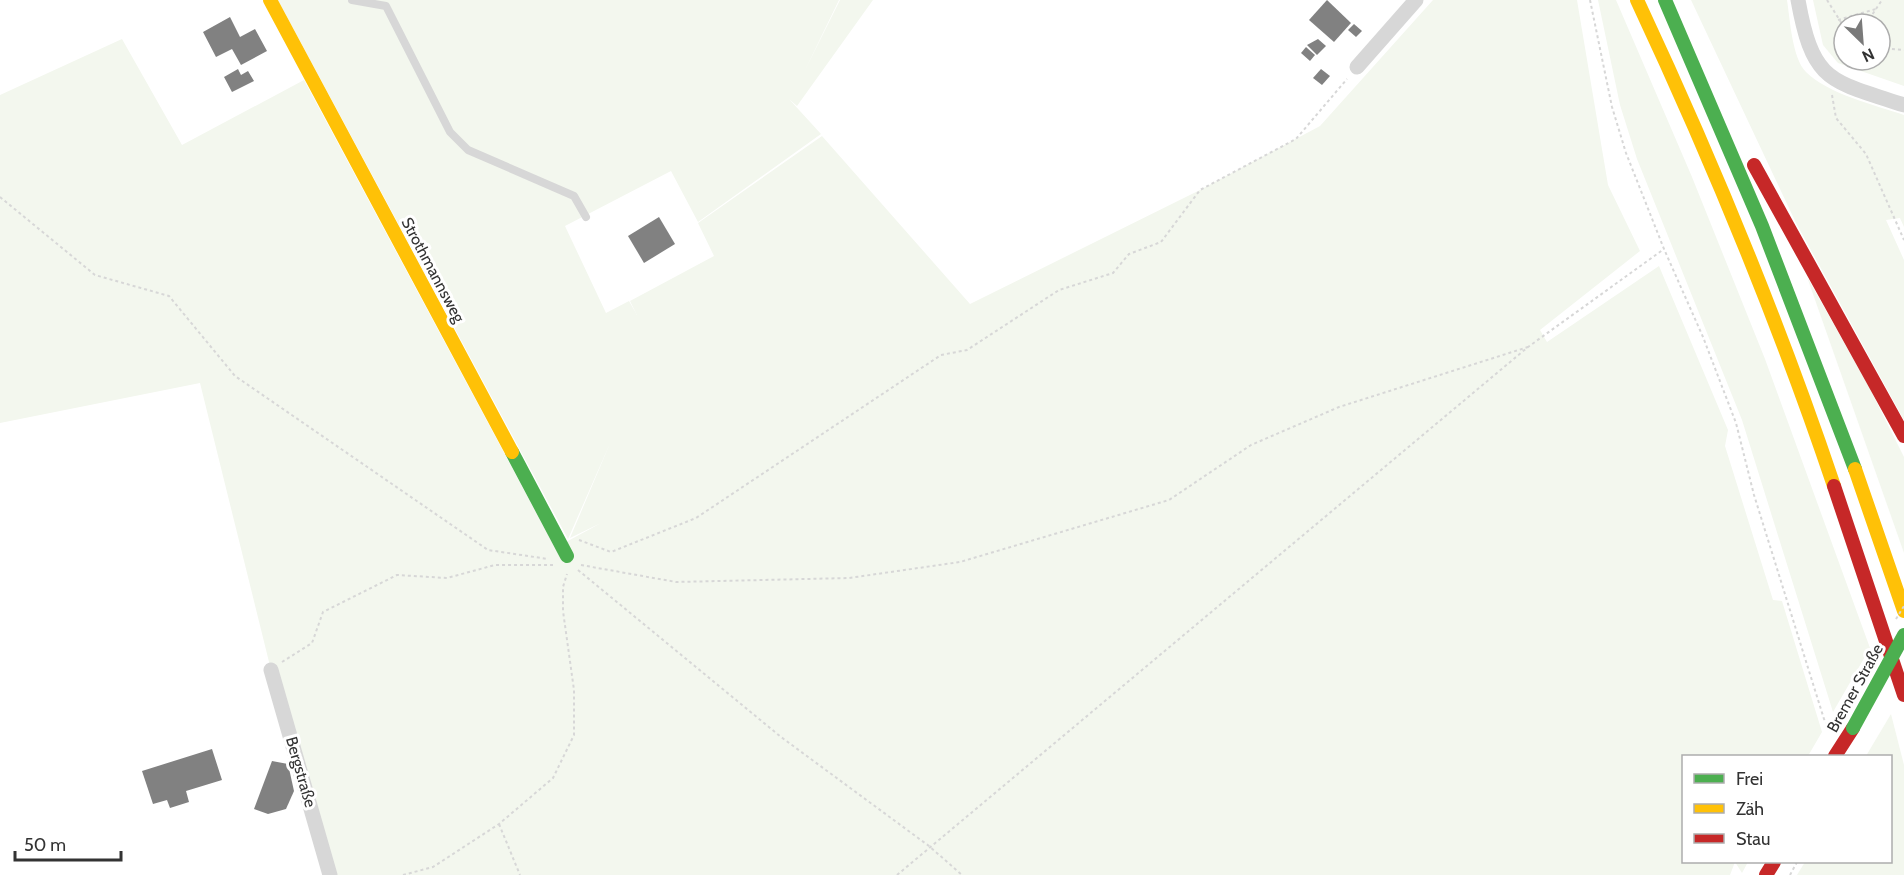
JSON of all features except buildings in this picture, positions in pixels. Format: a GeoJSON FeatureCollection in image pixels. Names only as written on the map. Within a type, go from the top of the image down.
{"type":"FeatureCollection","features":[{"type":"Feature","properties":{"kind":"main road","name":"Strothmannsweg"},"geometry":{"type":"LineString","coordinates":[[270,0],[564,561]]}},
{"type":"Feature","properties":{"kind":"main road"},"geometry":{"type":"LineString","coordinates":[[1637,0],[1720,185],[1798,383],[1834,483],[1904,695]]}},
{"type":"Feature","properties":{"kind":"main road"},"geometry":{"type":"LineString","coordinates":[[1665,0],[1742,173],[1821,372],[1904,611]]}},
{"type":"Feature","properties":{"kind":"main road"},"geometry":{"type":"LineString","coordinates":[[1684,41],[1904,436]]}},
{"type":"Feature","properties":{"kind":"main road","name":"Bremer Straße"},"geometry":{"type":"LineString","coordinates":[[1836,755],[1904,635]]}},
{"type":"Feature","properties":{"kind":"street"},"geometry":{"type":"LineString","coordinates":[[1357,68],[1416,0]]}},
{"type":"Feature","properties":{"kind":"street"},"geometry":{"type":"LineString","coordinates":[[1798,0],[1811,54],[1819,68],[1833,78],[1904,105]]}},
{"type":"Feature","properties":{"kind":"street","name":"Bergstraße"},"geometry":{"type":"LineString","coordinates":[[271,670],[330,875]]}},
{"type":"Feature","properties":{"kind":"lane"},"geometry":{"type":"LineString","coordinates":[[352,0],[386,6],[450,132],[468,150],[574,196],[586,217]]}},
{"type":"Feature","properties":{"kind":"path"},"geometry":{"type":"LineString","coordinates":[[1590,0],[1612,107],[1626,153],[1664,249],[1703,337],[1736,423],[1754,495],[1824,719],[1844,742]]}},
{"type":"Feature","properties":{"kind":"path"},"geometry":{"type":"LineString","coordinates":[[1874,12],[1882,0]]}},
{"type":"Feature","properties":{"kind":"path"},"geometry":{"type":"LineString","coordinates":[[1866,12],[1876,9]]}},
{"type":"Feature","properties":{"kind":"path"},"geometry":{"type":"LineString","coordinates":[[564,561],[575,538],[611,552],[696,519],[941,355],[967,350],[1059,290],[1113,273],[1129,254],[1161,242],[1200,190],[1296,139],[1357,68]]}},
{"type":"Feature","properties":{"kind":"path"},"geometry":{"type":"LineString","coordinates":[[1833,78],[1831,100],[1836,118],[1866,154],[1904,240]]}},
{"type":"Feature","properties":{"kind":"path"},"geometry":{"type":"LineString","coordinates":[[0,197],[95,275],[168,296],[235,376],[488,550],[564,561],[676,582],[849,578],[960,562],[1169,500],[1251,445],[1339,407],[1528,347]]}},
{"type":"Feature","properties":{"kind":"path"},"geometry":{"type":"LineString","coordinates":[[897,875],[1528,347],[1664,249]]}},
{"type":"Feature","properties":{"kind":"path"},"geometry":{"type":"LineString","coordinates":[[271,670],[312,643],[323,612],[397,575],[447,578],[495,565],[564,561],[772,729],[929,846],[962,875]]}},
{"type":"Feature","properties":{"kind":"path"},"geometry":{"type":"LineString","coordinates":[[403,875],[433,867],[499,824],[553,778],[574,735],[574,690],[563,611],[563,587],[568,571]]}},
{"type":"Feature","properties":{"kind":"path"},"geometry":{"type":"LineString","coordinates":[[499,824],[520,875]]}},
{"type":"Feature","properties":{"kind":"shaded area"},"geometry":{"type":"Polygon","coordinates":[[[278,0],[839,0],[804,72],[840,0],[873,0],[797,106],[789,99],[821,134],[698,222],[671,171],[565,226],[606,313],[629,301],[637,315],[630,301],[714,256],[698,223],[822,136],[970,304],[1200,190],[1320,126],[1433,0],[1577,0],[1608,185],[1640,251],[1540,330],[1547,342],[1659,266],[1728,430],[1725,446],[1773,600],[1782,601],[1822,732],[1809,755],[1682,755],[1682,863],[1735,863],[1730,875],[330,875],[271,670],[200,383],[0,423],[0,95],[122,39],[182,145],[304,80],[555,548],[601,523],[570,538],[611,441],[568,539],[278,0]]]}},
{"type":"Feature","properties":{"kind":"shaded area"},"geometry":{"type":"Polygon","coordinates":[[[1598,0],[1616,0],[1692,177],[1765,359],[1870,648],[1833,712],[1742,420],[1637,159],[1620,105],[1598,0]]]}},
{"type":"Feature","properties":{"kind":"shaded area"},"geometry":{"type":"Polygon","coordinates":[[[1691,0],[1787,0],[1795,48],[1801,66],[1806,72],[1815,80],[1839,93],[1904,115],[1904,227],[1900,218],[1886,220],[1904,260],[1904,420],[1796,223],[1691,0]]]}},
{"type":"Feature","properties":{"kind":"shaded area"},"geometry":{"type":"Polygon","coordinates":[[[1813,0],[1904,0],[1904,86],[1864,72],[1892,72],[1892,12],[1832,12],[1832,56],[1823,45],[1813,0]]]}},
{"type":"Feature","properties":{"kind":"shaded area"},"geometry":{"type":"Polygon","coordinates":[[[1807,277],[1869,387],[1904,457],[1904,553],[1807,277]]]}},
{"type":"Feature","properties":{"kind":"shaded area"},"geometry":{"type":"Polygon","coordinates":[[[1891,714],[1904,765],[1904,875],[1797,875],[1804,863],[1892,863],[1892,755],[1867,755],[1891,714]]]}},
{"type":"Feature","properties":{"kind":"shaded area"},"geometry":{"type":"Polygon","coordinates":[[[1736,863],[1747,863],[1742,873],[1736,863]]]}},
{"type":"Feature","properties":{"kind":"traffic: fast"},"geometry":{"type":"LineString","coordinates":[[1665,0],[1762,226],[1855,469]]}},
{"type":"Feature","properties":{"kind":"traffic: fast"},"geometry":{"type":"LineString","coordinates":[[512,452],[567,556]]}},
{"type":"Feature","properties":{"kind":"traffic: fast"},"geometry":{"type":"LineString","coordinates":[[1853,728],[1904,635]]}},
{"type":"Feature","properties":{"kind":"traffic: slow"},"geometry":{"type":"LineString","coordinates":[[270,0],[512,452]]}},
{"type":"Feature","properties":{"kind":"traffic: slow"},"geometry":{"type":"LineString","coordinates":[[1637,0],[1691,119],[1767,301],[1834,486]]}},
{"type":"Feature","properties":{"kind":"traffic: slow"},"geometry":{"type":"LineString","coordinates":[[1855,469],[1904,611]]}},
{"type":"Feature","properties":{"kind":"traffic: jam"},"geometry":{"type":"LineString","coordinates":[[1754,165],[1904,436]]}},
{"type":"Feature","properties":{"kind":"traffic: jam"},"geometry":{"type":"LineString","coordinates":[[1834,486],[1904,695]]}},
{"type":"Feature","properties":{"kind":"traffic: jam"},"geometry":{"type":"LineString","coordinates":[[1836,755],[1853,728]]}},
{"type":"Feature","properties":{"kind":"traffic: jam"},"geometry":{"type":"LineString","coordinates":[[1766,875],[1773,863]]}}]}
